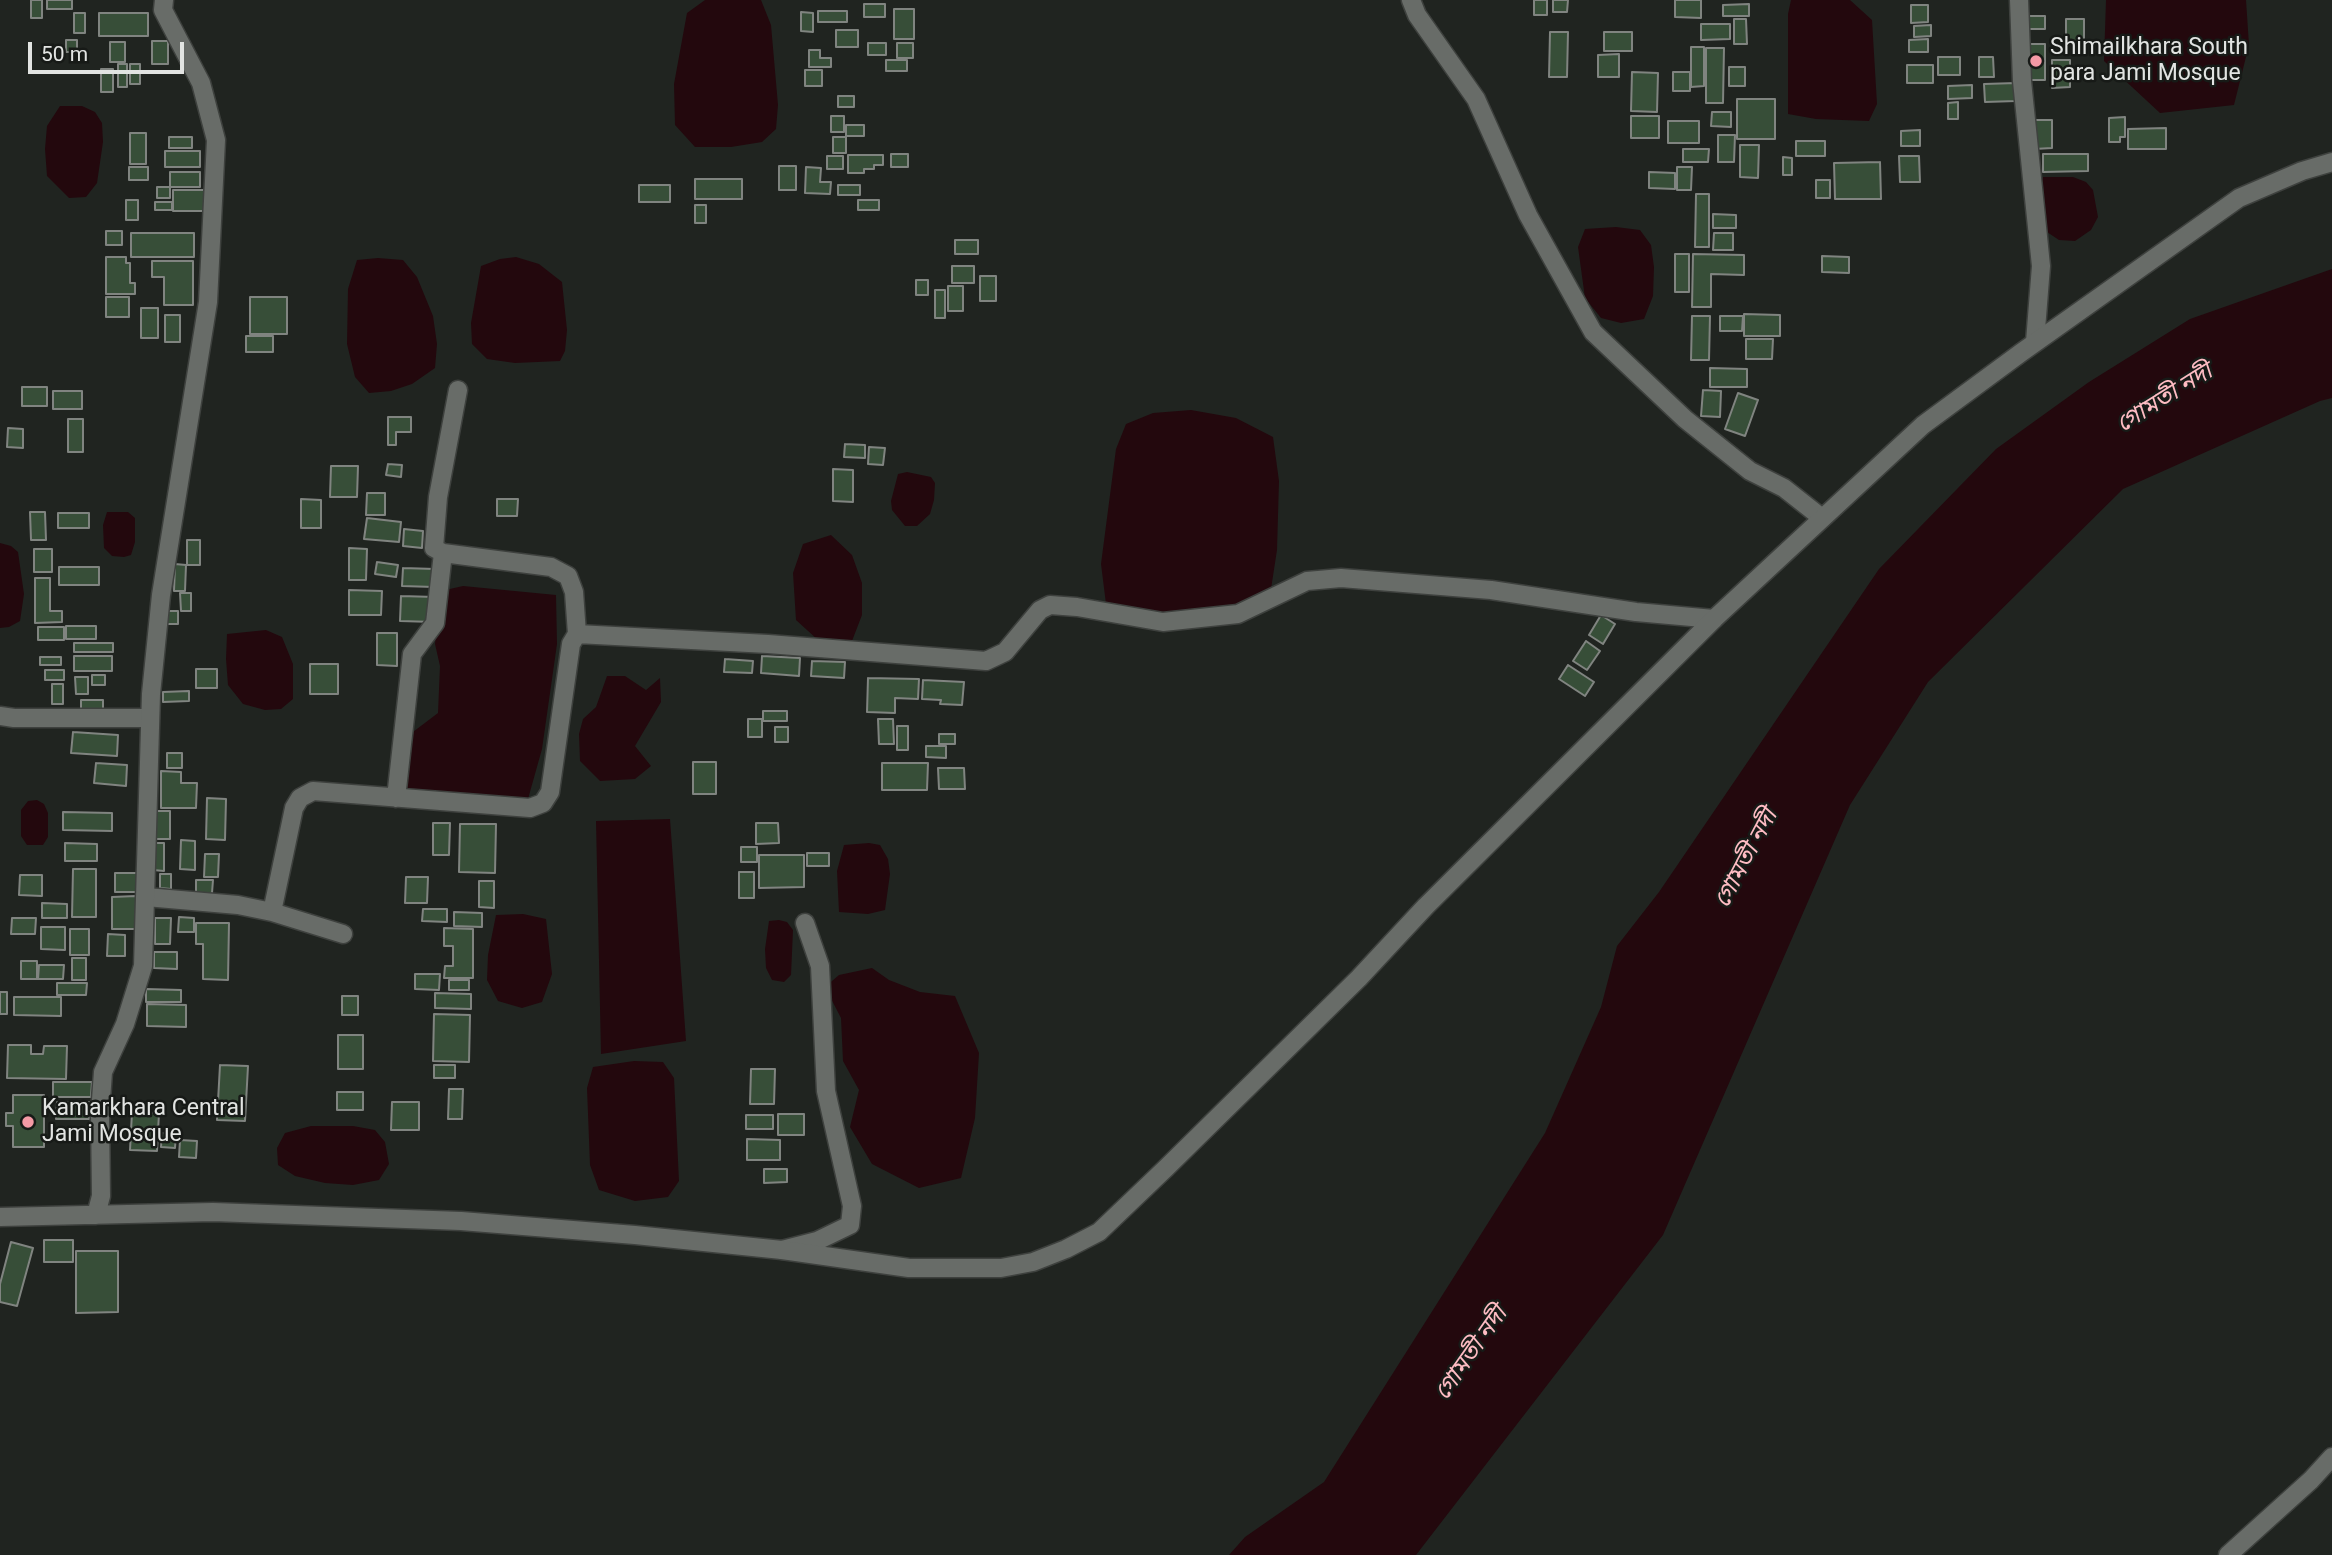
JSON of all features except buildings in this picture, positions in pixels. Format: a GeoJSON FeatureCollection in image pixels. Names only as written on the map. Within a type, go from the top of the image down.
{"type":"FeatureCollection","features":[{"type":"Feature","properties":{"kind":"street"},"geometry":{"type":"LineString","coordinates":[[96,1215],[101,1196],[100,1114],[103,1072],[125,1024],[143,967],[150,718],[161,595],[208,302],[216,140],[201,83],[163,10],[164,0]]}},
{"type":"Feature","properties":{"kind":"street"},"geometry":{"type":"LineString","coordinates":[[1411,0],[1417,15],[1476,99],[1528,215],[1593,332],[1685,419],[1750,471],[1784,488],[1822,518]]}},
{"type":"Feature","properties":{"kind":"street"},"geometry":{"type":"LineString","coordinates":[[2019,0],[2022,81],[2040,266],[2035,342]]}},
{"type":"Feature","properties":{"kind":"street"},"geometry":{"type":"LineString","coordinates":[[0,1217],[213,1212],[461,1221],[782,1250],[909,1268],[1001,1268],[1033,1262],[1066,1249],[1098,1232],[1350,987],[1426,906],[1714,619],[1923,425],[2239,198],[2302,171],[2332,162]]}},
{"type":"Feature","properties":{"kind":"street"},"geometry":{"type":"LineString","coordinates":[[272,912],[294,808],[300,798],[313,791],[530,808],[543,803],[550,792],[572,644],[577,634],[574,592],[568,576],[551,567],[443,553],[434,548],[438,497],[458,390]]}},
{"type":"Feature","properties":{"kind":"street"},"geometry":{"type":"LineString","coordinates":[[396,798],[412,654],[435,623],[443,553]]}},
{"type":"Feature","properties":{"kind":"street"},"geometry":{"type":"LineString","coordinates":[[577,634],[768,644],[986,661],[1005,652],[1040,610],[1050,605],[1163,622],[1238,614],[1307,581],[1341,578],[1491,590],[1636,612],[1714,619]]}},
{"type":"Feature","properties":{"kind":"street"},"geometry":{"type":"LineString","coordinates":[[0,716],[150,718]]}},
{"type":"Feature","properties":{"kind":"street"},"geometry":{"type":"LineString","coordinates":[[146,897],[239,905],[272,912],[343,934]]}},
{"type":"Feature","properties":{"kind":"street"},"geometry":{"type":"LineString","coordinates":[[782,1250],[817,1241],[850,1226],[852,1206],[826,1091],[820,966],[805,923]]}},
{"type":"Feature","properties":{"kind":"street"},"geometry":{"type":"LineString","coordinates":[[2228,1555],[2311,1480],[2332,1457]]}},
{"type":"Feature","properties":{"kind":"water"},"geometry":{"type":"Polygon","coordinates":[[[705,0],[761,0],[771,25],[778,105],[776,129],[762,142],[731,147],[695,147],[675,125],[674,84],[687,13],[705,0]]]}},
{"type":"Feature","properties":{"kind":"water"},"geometry":{"type":"Polygon","coordinates":[[[1791,0],[1850,0],[1872,20],[1877,104],[1869,121],[1816,119],[1788,114],[1788,14],[1791,0]]]}},
{"type":"Feature","properties":{"kind":"water"},"geometry":{"type":"Polygon","coordinates":[[[2106,0],[2246,0],[2249,45],[2234,105],[2160,113],[2104,61],[2106,0]]]}},
{"type":"Feature","properties":{"kind":"water"},"geometry":{"type":"Polygon","coordinates":[[[60,106],[82,106],[95,112],[102,123],[103,142],[97,183],[86,197],[69,198],[47,176],[47,126],[60,106]]]}},
{"type":"Feature","properties":{"kind":"water"},"geometry":{"type":"Polygon","coordinates":[[[2043,177],[2073,177],[2086,182],[2093,190],[2098,217],[2091,230],[2075,241],[2059,240],[2044,230],[2037,195],[2043,177]]]}},
{"type":"Feature","properties":{"kind":"water"},"geometry":{"type":"Polygon","coordinates":[[[1616,227],[1640,230],[1651,245],[1654,267],[1653,296],[1644,319],[1621,323],[1601,318],[1585,298],[1578,247],[1585,229],[1616,227]]]}},
{"type":"Feature","properties":{"kind":"water"},"geometry":{"type":"Polygon","coordinates":[[[516,257],[539,264],[562,282],[567,330],[565,351],[560,361],[515,363],[487,359],[472,344],[471,323],[481,266],[516,257]]]}},
{"type":"Feature","properties":{"kind":"water"},"geometry":{"type":"Polygon","coordinates":[[[357,260],[403,260],[417,277],[433,316],[437,344],[435,368],[412,384],[391,391],[369,393],[355,377],[347,344],[348,289],[357,260]]]}},
{"type":"Feature","properties":{"kind":"water","name":"গোমতী নদী"},"geometry":{"type":"Polygon","coordinates":[[[2332,269],[2332,398],[2123,489],[1928,682],[1850,805],[1663,1235],[1416,1555],[1229,1555],[1245,1537],[1324,1482],[1545,1133],[1601,1007],[1617,946],[1659,892],[1879,569],[1996,449],[2089,382],[2190,319],[2332,269]]]}},
{"type":"Feature","properties":{"kind":"water"},"geometry":{"type":"Polygon","coordinates":[[[1191,410],[1236,418],[1273,437],[1279,481],[1277,550],[1271,589],[1218,615],[1157,615],[1106,604],[1101,564],[1116,449],[1126,424],[1153,413],[1191,410]]]}},
{"type":"Feature","properties":{"kind":"water"},"geometry":{"type":"Polygon","coordinates":[[[907,472],[931,477],[935,483],[930,514],[917,526],[905,526],[892,510],[891,501],[898,474],[907,472]]]}},
{"type":"Feature","properties":{"kind":"water"},"geometry":{"type":"Polygon","coordinates":[[[107,512],[128,512],[135,518],[135,542],[131,555],[112,556],[104,548],[103,525],[107,512]]]}},
{"type":"Feature","properties":{"kind":"water"},"geometry":{"type":"Polygon","coordinates":[[[831,535],[852,555],[862,583],[862,615],[852,641],[818,640],[796,620],[793,573],[803,544],[831,535]]]}},
{"type":"Feature","properties":{"kind":"water"},"geometry":{"type":"Polygon","coordinates":[[[0,543],[11,546],[18,552],[24,594],[20,621],[0,628],[0,543]]]}},
{"type":"Feature","properties":{"kind":"water"},"geometry":{"type":"Polygon","coordinates":[[[463,586],[556,595],[557,644],[542,749],[528,799],[405,795],[409,735],[438,713],[440,666],[435,644],[441,591],[463,586]]]}},
{"type":"Feature","properties":{"kind":"water"},"geometry":{"type":"Polygon","coordinates":[[[266,630],[282,637],[293,664],[293,699],[281,709],[265,710],[243,704],[228,685],[227,634],[266,630]]]}},
{"type":"Feature","properties":{"kind":"water"},"geometry":{"type":"Polygon","coordinates":[[[607,676],[625,676],[646,690],[660,678],[661,702],[635,746],[651,766],[635,779],[600,781],[580,761],[579,734],[583,719],[596,707],[607,676]]]}},
{"type":"Feature","properties":{"kind":"water"},"geometry":{"type":"Polygon","coordinates":[[[37,800],[44,804],[48,813],[48,837],[43,845],[27,845],[21,836],[21,810],[28,801],[37,800]]]}},
{"type":"Feature","properties":{"kind":"water"},"geometry":{"type":"Polygon","coordinates":[[[670,819],[686,1041],[601,1054],[596,821],[670,819]]]}},
{"type":"Feature","properties":{"kind":"water"},"geometry":{"type":"Polygon","coordinates":[[[844,845],[880,845],[888,859],[890,874],[885,910],[868,914],[839,912],[837,871],[844,845]]]}},
{"type":"Feature","properties":{"kind":"water"},"geometry":{"type":"Polygon","coordinates":[[[523,914],[546,919],[552,974],[542,1002],[522,1008],[498,1001],[487,980],[488,955],[496,915],[523,914]]]}},
{"type":"Feature","properties":{"kind":"water"},"geometry":{"type":"Polygon","coordinates":[[[769,921],[787,922],[793,930],[791,975],[784,982],[772,980],[766,968],[765,949],[769,921]]]}},
{"type":"Feature","properties":{"kind":"water"},"geometry":{"type":"Polygon","coordinates":[[[872,968],[889,980],[920,992],[955,996],[979,1053],[975,1118],[961,1178],[919,1188],[872,1164],[850,1127],[859,1090],[843,1061],[841,1018],[825,987],[839,975],[872,968]]]}},
{"type":"Feature","properties":{"kind":"water"},"geometry":{"type":"Polygon","coordinates":[[[634,1061],[663,1062],[674,1078],[679,1181],[668,1197],[635,1201],[599,1190],[590,1165],[587,1088],[593,1067],[634,1061]]]}},
{"type":"Feature","properties":{"kind":"water"},"geometry":{"type":"Polygon","coordinates":[[[311,1126],[353,1126],[375,1130],[385,1142],[389,1164],[379,1180],[353,1185],[325,1183],[295,1176],[278,1165],[277,1148],[285,1133],[311,1126]]]}},
{"type":"Feature","properties":{"kind":"place","name":"Shimailkhara South para Jami Mosque"},"geometry":{"type":"Point","coordinates":[2036,61]}},
{"type":"Feature","properties":{"kind":"place","name":"Kamarkhara Central Jami Mosque"},"geometry":{"type":"Point","coordinates":[28,1122]}}]}
